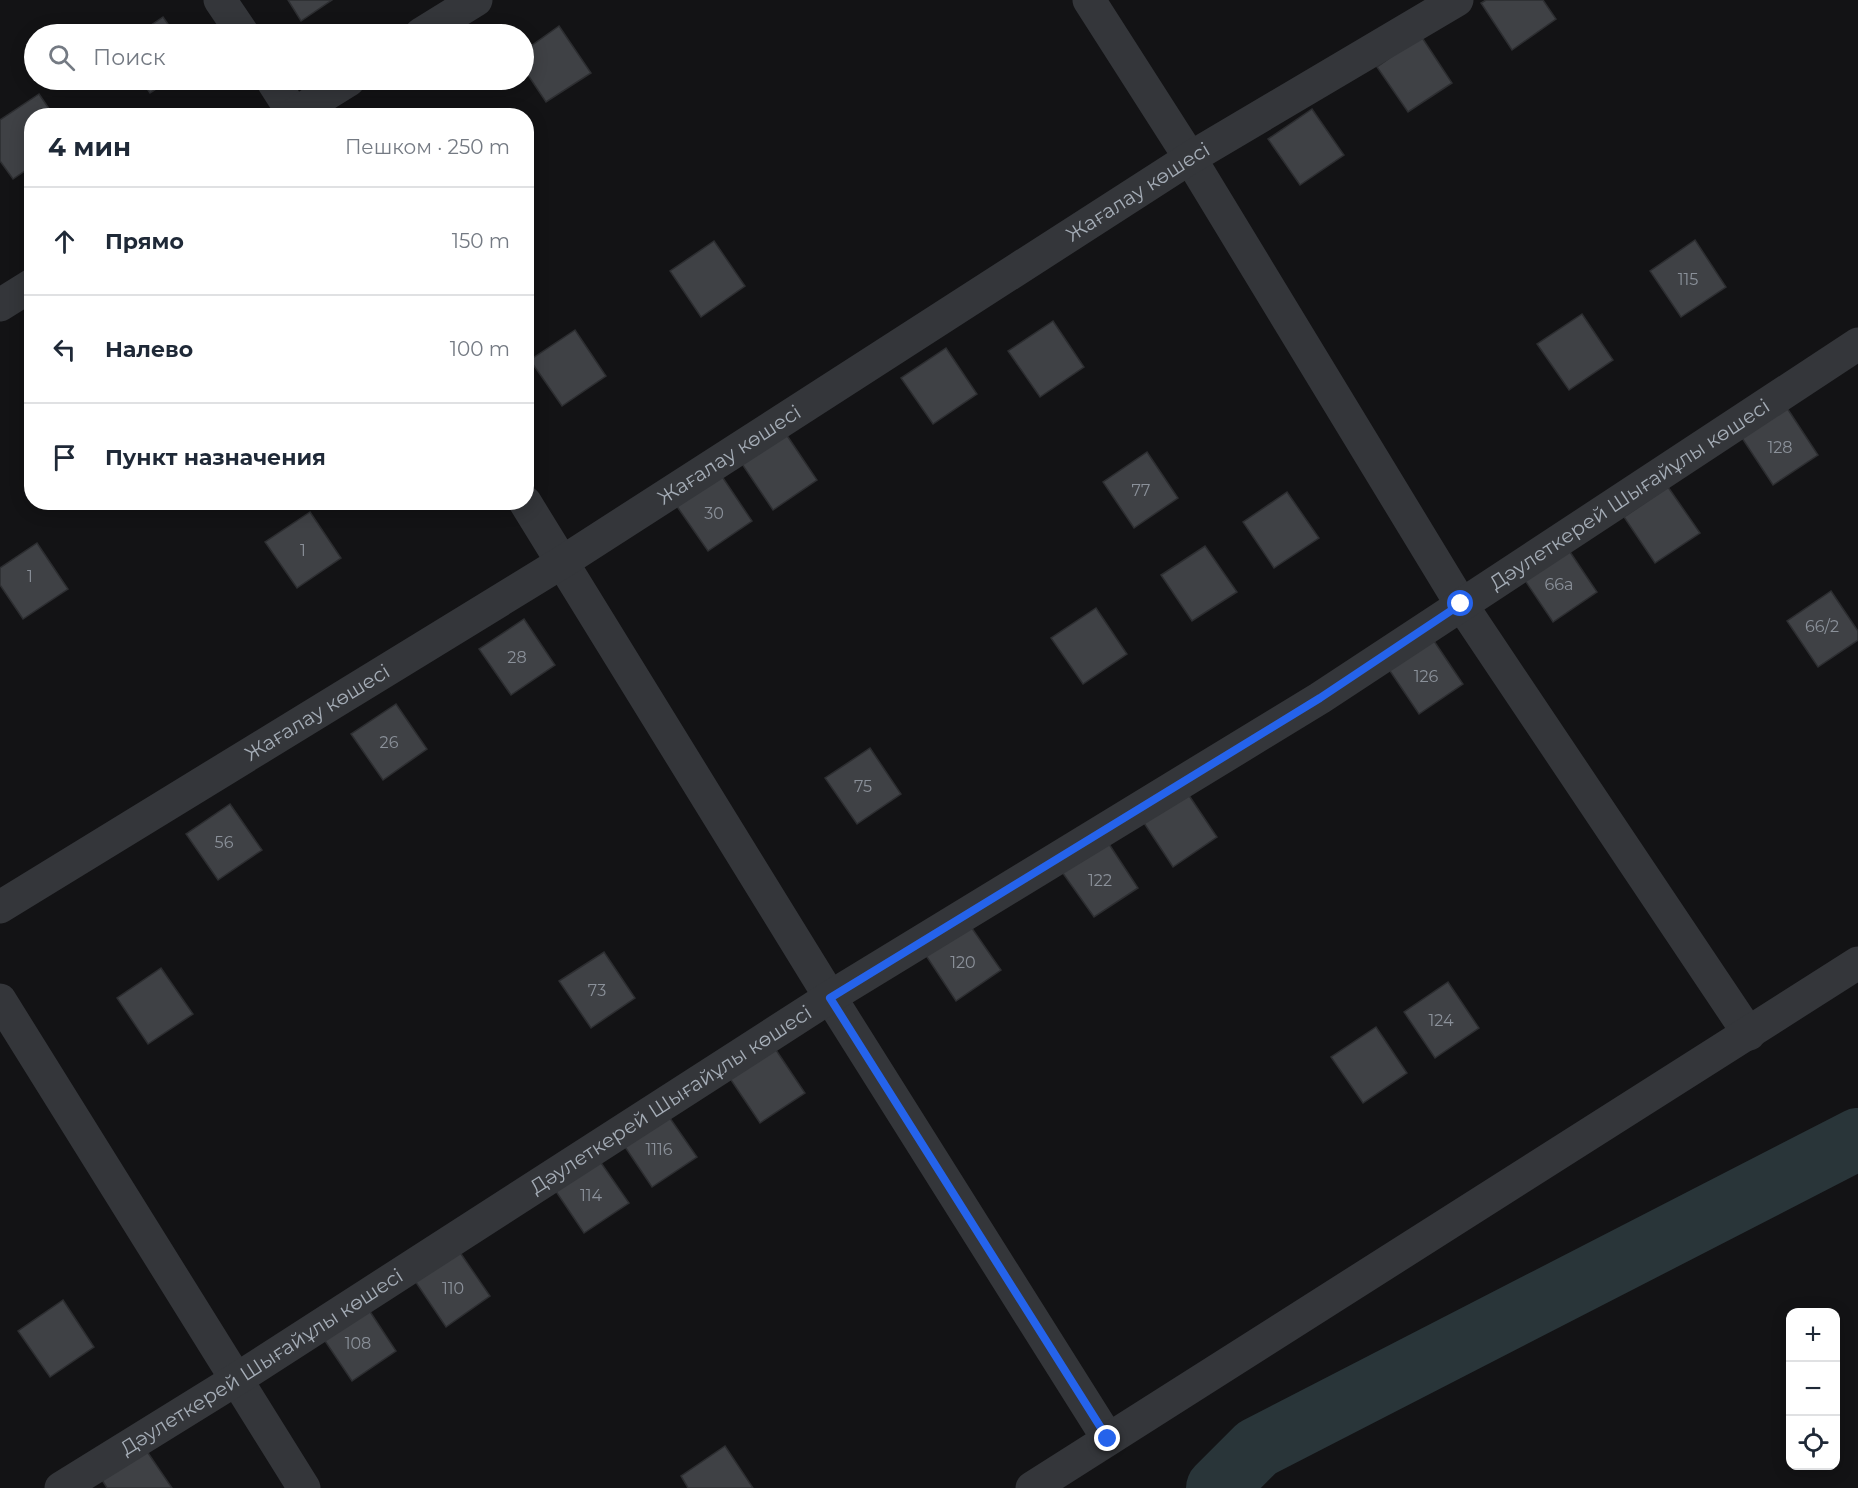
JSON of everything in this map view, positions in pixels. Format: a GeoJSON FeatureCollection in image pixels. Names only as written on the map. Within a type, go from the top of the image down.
{"type":"FeatureCollection","features":[{"type":"Feature","properties":{"kind":"street"},"geometry":{"type":"LineString","coordinates":[[220,0],[236,24]]}},
{"type":"Feature","properties":{"kind":"street"},"geometry":{"type":"LineString","coordinates":[[437,24],[476,0]]}},
{"type":"Feature","properties":{"kind":"street"},"geometry":{"type":"LineString","coordinates":[[1089,0],[1190,158],[1461,604],[1749,1034]]}},
{"type":"Feature","properties":{"kind":"street","name":"Жағалау көшесі"},"geometry":{"type":"LineString","coordinates":[[0,907],[561,563],[1190,158],[1457,0]]}},
{"type":"Feature","properties":{"kind":"street"},"geometry":{"type":"LineString","coordinates":[[278,90],[290,108]]}},
{"type":"Feature","properties":{"kind":"street"},"geometry":{"type":"LineString","coordinates":[[305,108],[333,90]]}},
{"type":"Feature","properties":{"kind":"street"},"geometry":{"type":"LineString","coordinates":[[0,305],[24,290]]}},
{"type":"Feature","properties":{"kind":"street","name":"Дәулеткерей Шығайұлы көшесі"},"geometry":{"type":"LineString","coordinates":[[61,1488],[237,1380],[830,998],[1320,698],[1858,344]]}},
{"type":"Feature","properties":{"kind":"street"},"geometry":{"type":"LineString","coordinates":[[530,510],[830,998],[1108,1439]]}},
{"type":"Feature","properties":{"kind":"street"},"geometry":{"type":"LineString","coordinates":[[1032,1488],[1858,963]]}},
{"type":"Feature","properties":{"kind":"street"},"geometry":{"type":"LineString","coordinates":[[0,1000],[304,1488]]}},
{"type":"Feature","properties":{"kind":"building"},"geometry":{"type":"Polygon","coordinates":[[[288,0],[332,0],[301,21],[288,0]]]}},
{"type":"Feature","properties":{"kind":"building"},"geometry":{"type":"Polygon","coordinates":[[[1486,0],[1543,0],[1556,19],[1512,50],[1481,3],[1486,0]]]}},
{"type":"Feature","properties":{"kind":"building"},"geometry":{"type":"Polygon","coordinates":[[[163,17],[168,24],[153,24],[163,17]]]}},
{"type":"Feature","properties":{"kind":"building"},"geometry":{"type":"Polygon","coordinates":[[[559,26],[591,73],[546,102],[534,84],[534,44],[559,26]]]}},
{"type":"Feature","properties":{"kind":"building"},"geometry":{"type":"Polygon","coordinates":[[[1421,36],[1452,83],[1408,112],[1377,67],[1421,36]]]}},
{"type":"Feature","properties":{"kind":"building"},"geometry":{"type":"Polygon","coordinates":[[[39,94],[49,108],[24,108],[24,171],[13,179],[0,161],[0,120],[39,94]]]}},
{"type":"Feature","properties":{"kind":"building"},"geometry":{"type":"Polygon","coordinates":[[[1312,109],[1344,155],[1300,185],[1268,139],[1312,109]]]}},
{"type":"Feature","properties":{"kind":"building"},"geometry":{"type":"Polygon","coordinates":[[[1695,240],[1726,287],[1681,317],[1650,271],[1695,240]]]}},
{"type":"Feature","properties":{"kind":"building"},"geometry":{"type":"Polygon","coordinates":[[[714,241],[745,286],[701,317],[670,271],[714,241]]]}},
{"type":"Feature","properties":{"kind":"building"},"geometry":{"type":"Polygon","coordinates":[[[1582,314],[1613,360],[1569,390],[1537,344],[1582,314]]]}},
{"type":"Feature","properties":{"kind":"building"},"geometry":{"type":"Polygon","coordinates":[[[1053,321],[1084,367],[1040,397],[1008,351],[1053,321]]]}},
{"type":"Feature","properties":{"kind":"building"},"geometry":{"type":"Polygon","coordinates":[[[575,330],[606,376],[562,406],[534,366],[534,357],[575,330]]]}},
{"type":"Feature","properties":{"kind":"building"},"geometry":{"type":"Polygon","coordinates":[[[946,348],[977,394],[933,424],[901,378],[946,348]]]}},
{"type":"Feature","properties":{"kind":"building"},"geometry":{"type":"Polygon","coordinates":[[[1787,408],[1818,455],[1773,485],[1742,438],[1787,408]]]}},
{"type":"Feature","properties":{"kind":"building"},"geometry":{"type":"Polygon","coordinates":[[[786,434],[817,480],[773,510],[742,464],[786,434]]]}},
{"type":"Feature","properties":{"kind":"building"},"geometry":{"type":"Polygon","coordinates":[[[1147,452],[1178,498],[1134,528],[1103,482],[1147,452]]]}},
{"type":"Feature","properties":{"kind":"building"},"geometry":{"type":"Polygon","coordinates":[[[721,475],[752,521],[708,551],[676,505],[721,475]]]}},
{"type":"Feature","properties":{"kind":"building"},"geometry":{"type":"Polygon","coordinates":[[[1668,487],[1700,533],[1655,563],[1624,517],[1668,487]]]}},
{"type":"Feature","properties":{"kind":"building"},"geometry":{"type":"Polygon","coordinates":[[[1287,492],[1319,538],[1274,568],[1243,522],[1287,492]]]}},
{"type":"Feature","properties":{"kind":"building"},"geometry":{"type":"Polygon","coordinates":[[[310,512],[341,558],[297,588],[265,542],[310,512]]]}},
{"type":"Feature","properties":{"kind":"building"},"geometry":{"type":"Polygon","coordinates":[[[37,543],[68,589],[23,619],[0,585],[0,568],[37,543]]]}},
{"type":"Feature","properties":{"kind":"building"},"geometry":{"type":"Polygon","coordinates":[[[1205,546],[1237,592],[1192,621],[1161,575],[1205,546]]]}},
{"type":"Feature","properties":{"kind":"building"},"geometry":{"type":"Polygon","coordinates":[[[1566,546],[1597,592],[1553,622],[1522,576],[1566,546]]]}},
{"type":"Feature","properties":{"kind":"building"},"geometry":{"type":"Polygon","coordinates":[[[1831,591],[1858,631],[1858,640],[1818,667],[1787,621],[1831,591]]]}},
{"type":"Feature","properties":{"kind":"building"},"geometry":{"type":"Polygon","coordinates":[[[1096,608],[1127,654],[1083,684],[1051,638],[1096,608]]]}},
{"type":"Feature","properties":{"kind":"building"},"geometry":{"type":"Polygon","coordinates":[[[524,619],[555,665],[511,695],[479,649],[524,619]]]}},
{"type":"Feature","properties":{"kind":"building"},"geometry":{"type":"Polygon","coordinates":[[[1432,638],[1463,684],[1419,714],[1388,668],[1432,638]]]}},
{"type":"Feature","properties":{"kind":"building"},"geometry":{"type":"Polygon","coordinates":[[[396,704],[427,749],[383,780],[351,734],[396,704]]]}},
{"type":"Feature","properties":{"kind":"building"},"geometry":{"type":"Polygon","coordinates":[[[870,748],[901,794],[857,824],[825,778],[870,748]]]}},
{"type":"Feature","properties":{"kind":"building"},"geometry":{"type":"Polygon","coordinates":[[[1186,791],[1217,837],[1173,867],[1142,820],[1186,791]]]}},
{"type":"Feature","properties":{"kind":"building"},"geometry":{"type":"Polygon","coordinates":[[[230,804],[262,850],[218,880],[186,834],[230,804]]]}},
{"type":"Feature","properties":{"kind":"building"},"geometry":{"type":"Polygon","coordinates":[[[1107,841],[1138,888],[1094,917],[1062,872],[1107,841]]]}},
{"type":"Feature","properties":{"kind":"building"},"geometry":{"type":"Polygon","coordinates":[[[969,924],[1001,970],[956,1001],[925,954],[969,924]]]}},
{"type":"Feature","properties":{"kind":"building"},"geometry":{"type":"Polygon","coordinates":[[[604,952],[635,998],[591,1028],[559,981],[604,952]]]}},
{"type":"Feature","properties":{"kind":"building"},"geometry":{"type":"Polygon","coordinates":[[[161,968],[193,1014],[148,1044],[117,998],[161,968]]]}},
{"type":"Feature","properties":{"kind":"building"},"geometry":{"type":"Polygon","coordinates":[[[1448,982],[1479,1028],[1435,1058],[1404,1012],[1448,982]]]}},
{"type":"Feature","properties":{"kind":"building"},"geometry":{"type":"Polygon","coordinates":[[[1376,1027],[1407,1073],[1363,1103],[1331,1057],[1376,1027]]]}},
{"type":"Feature","properties":{"kind":"building"},"geometry":{"type":"Polygon","coordinates":[[[774,1047],[805,1093],[760,1123],[729,1077],[774,1047]]]}},
{"type":"Feature","properties":{"kind":"building"},"geometry":{"type":"Polygon","coordinates":[[[665,1111],[697,1157],[652,1187],[621,1141],[665,1111]]]}},
{"type":"Feature","properties":{"kind":"building"},"geometry":{"type":"Polygon","coordinates":[[[597,1157],[629,1203],[584,1233],[553,1187],[597,1157]]]}},
{"type":"Feature","properties":{"kind":"building"},"geometry":{"type":"Polygon","coordinates":[[[459,1251],[490,1296],[446,1327],[415,1281],[459,1251]]]}},
{"type":"Feature","properties":{"kind":"building"},"geometry":{"type":"Polygon","coordinates":[[[63,1300],[94,1347],[50,1377],[18,1331],[63,1300]]]}},
{"type":"Feature","properties":{"kind":"building"},"geometry":{"type":"Polygon","coordinates":[[[365,1304],[396,1351],[352,1381],[321,1335],[365,1304]]]}},
{"type":"Feature","properties":{"kind":"building"},"geometry":{"type":"Polygon","coordinates":[[[725,1446],[753,1488],[688,1488],[681,1476],[725,1446]]]}},
{"type":"Feature","properties":{"kind":"building"},"geometry":{"type":"Polygon","coordinates":[[[146,1450],[172,1488],[107,1488],[102,1480],[146,1450]]]}},
{"type":"Feature","properties":{"kind":"waterway"},"geometry":{"type":"LineString","coordinates":[[1217,1488],[1257,1448],[1858,1139]]}},
{"type":"Feature","properties":{"kind":"route"},"geometry":{"type":"LineString","coordinates":[[1108,1439],[830,998],[1320,698],[1461,604]]}}]}
